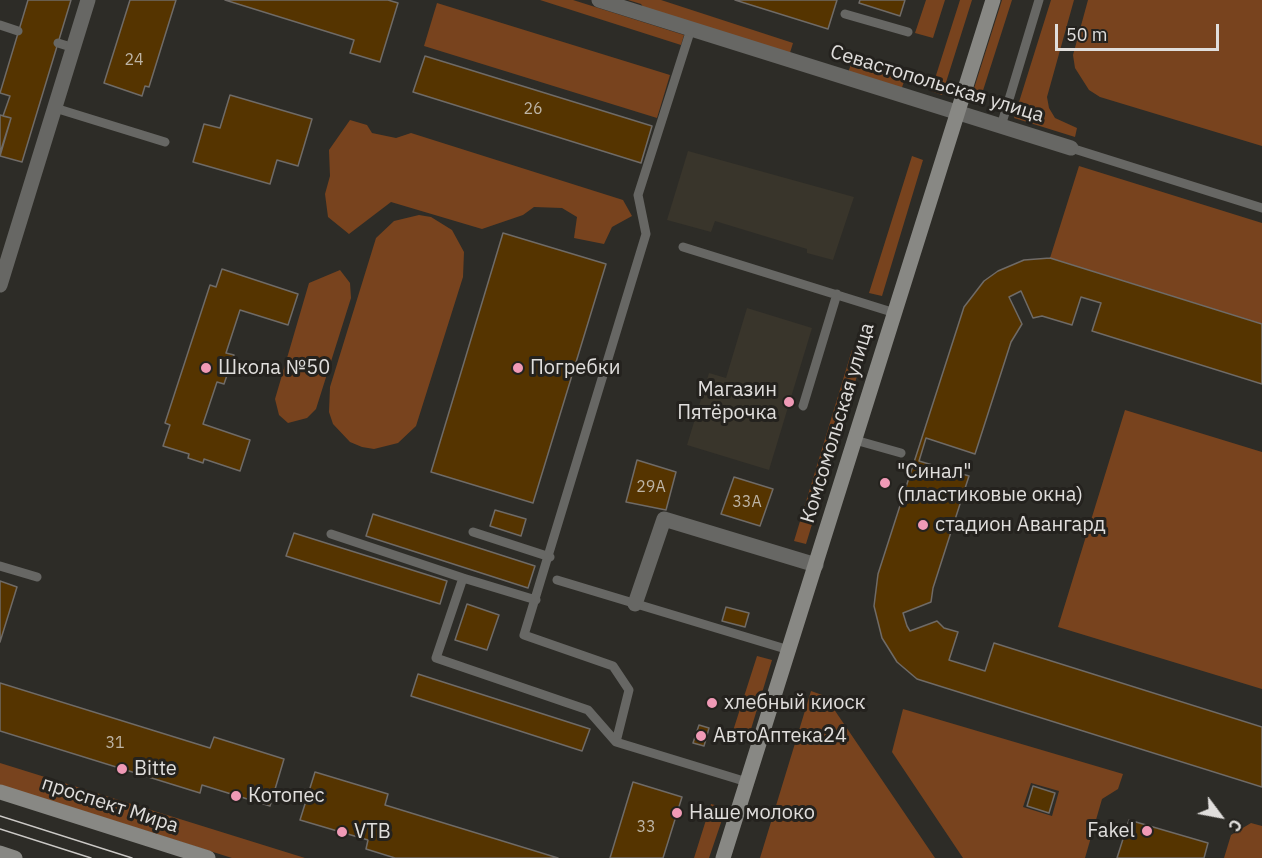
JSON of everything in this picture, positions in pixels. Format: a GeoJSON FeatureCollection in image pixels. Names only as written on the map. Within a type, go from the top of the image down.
{"type":"FeatureCollection","features":[{"type":"Feature","properties":{"kind":"street"},"geometry":{"type":"LineString","coordinates":[[0,285],[88,0]]}},
{"type":"Feature","properties":{"kind":"street","name":"Севастопольская улица"},"geometry":{"type":"LineString","coordinates":[[599,0],[1071,148]]}},
{"type":"Feature","properties":{"kind":"street","name":"Комсомольская улица"},"geometry":{"type":"LineString","coordinates":[[723,858],[993,0]]}},
{"type":"Feature","properties":{"kind":"street"},"geometry":{"type":"LineString","coordinates":[[635,603],[664,519],[816,565]]}},
{"type":"Feature","properties":{"kind":"street","name":"проспект Мира"},"geometry":{"type":"LineString","coordinates":[[0,792],[208,858]]}},
{"type":"Feature","properties":{"kind":"street"},"geometry":{"type":"LineString","coordinates":[[0,853],[15,858]]}},
{"type":"Feature","properties":{"kind":"lane"},"geometry":{"type":"LineString","coordinates":[[1001,126],[1040,0]]}},
{"type":"Feature","properties":{"kind":"lane"},"geometry":{"type":"LineString","coordinates":[[845,14],[908,32]]}},
{"type":"Feature","properties":{"kind":"lane"},"geometry":{"type":"LineString","coordinates":[[0,25],[18,31]]}},
{"type":"Feature","properties":{"kind":"lane"},"geometry":{"type":"LineString","coordinates":[[616,742],[629,690],[612,666],[524,635],[550,557],[646,234],[638,195],[691,29]]}},
{"type":"Feature","properties":{"kind":"lane"},"geometry":{"type":"LineString","coordinates":[[58,43],[74,48]]}},
{"type":"Feature","properties":{"kind":"lane"},"geometry":{"type":"LineString","coordinates":[[55,108],[165,142]]}},
{"type":"Feature","properties":{"kind":"lane","name":"Севастопольская улица"},"geometry":{"type":"LineString","coordinates":[[1071,148],[1262,208]]}},
{"type":"Feature","properties":{"kind":"lane"},"geometry":{"type":"LineString","coordinates":[[683,247],[895,313]]}},
{"type":"Feature","properties":{"kind":"lane"},"geometry":{"type":"LineString","coordinates":[[803,406],[837,294]]}},
{"type":"Feature","properties":{"kind":"lane"},"geometry":{"type":"LineString","coordinates":[[855,440],[901,453]]}},
{"type":"Feature","properties":{"kind":"lane"},"geometry":{"type":"LineString","coordinates":[[473,532],[550,557]]}},
{"type":"Feature","properties":{"kind":"lane"},"geometry":{"type":"LineString","coordinates":[[332,534],[536,600]]}},
{"type":"Feature","properties":{"kind":"lane"},"geometry":{"type":"LineString","coordinates":[[0,566],[37,577]]}},
{"type":"Feature","properties":{"kind":"lane"},"geometry":{"type":"LineString","coordinates":[[463,578],[436,658],[588,710],[616,742],[747,782]]}},
{"type":"Feature","properties":{"kind":"lane"},"geometry":{"type":"LineString","coordinates":[[557,580],[789,650]]}},
{"type":"Feature","properties":{"kind":"shaded area"},"geometry":{"type":"Polygon","coordinates":[[[540,0],[573,0],[684,35],[681,45],[540,0]]]}},
{"type":"Feature","properties":{"kind":"shaded area"},"geometry":{"type":"Polygon","coordinates":[[[628,0],[661,0],[793,43],[789,56],[644,8],[641,4],[628,0]]]}},
{"type":"Feature","properties":{"kind":"shaded area"},"geometry":{"type":"Polygon","coordinates":[[[926,0],[945,0],[933,38],[915,33],[926,0]]]}},
{"type":"Feature","properties":{"kind":"shaded area"},"geometry":{"type":"Polygon","coordinates":[[[960,0],[972,0],[942,95],[931,91],[960,0]]]}},
{"type":"Feature","properties":{"kind":"shaded area"},"geometry":{"type":"Polygon","coordinates":[[[1002,0],[1012,0],[979,103],[970,101],[1002,0]]]}},
{"type":"Feature","properties":{"kind":"shaded area"},"geometry":{"type":"Polygon","coordinates":[[[1051,0],[1074,0],[1047,97],[1049,108],[1055,118],[1077,128],[1075,137],[1014,118],[1051,0]]]}},
{"type":"Feature","properties":{"kind":"shaded area"},"geometry":{"type":"Polygon","coordinates":[[[1088,0],[1262,0],[1262,146],[1100,97],[1089,90],[1075,68],[1073,55],[1088,0]]]}},
{"type":"Feature","properties":{"kind":"shaded area"},"geometry":{"type":"Polygon","coordinates":[[[437,3],[670,75],[657,118],[424,46],[437,3]]]}},
{"type":"Feature","properties":{"kind":"shaded area"},"geometry":{"type":"Polygon","coordinates":[[[853,58],[906,76],[900,93],[847,76],[853,58]]]}},
{"type":"Feature","properties":{"kind":"shaded area"},"geometry":{"type":"Polygon","coordinates":[[[350,120],[367,125],[372,133],[396,138],[411,133],[623,200],[632,216],[612,227],[604,244],[574,238],[577,217],[562,208],[534,207],[523,215],[482,229],[391,202],[349,234],[328,217],[325,194],[330,176],[329,150],[350,120]]]}},
{"type":"Feature","properties":{"kind":"shaded area"},"geometry":{"type":"Polygon","coordinates":[[[688,151],[854,197],[833,260],[807,253],[807,249],[715,221],[711,232],[667,220],[688,151]]]}},
{"type":"Feature","properties":{"kind":"shaded area"},"geometry":{"type":"Polygon","coordinates":[[[912,156],[923,160],[882,296],[869,293],[912,156]]]}},
{"type":"Feature","properties":{"kind":"shaded area"},"geometry":{"type":"Polygon","coordinates":[[[1079,166],[1262,223],[1262,324],[1050,258],[1079,166]]]}},
{"type":"Feature","properties":{"kind":"shaded area"},"geometry":{"type":"Polygon","coordinates":[[[419,215],[431,217],[452,230],[464,252],[463,277],[416,426],[398,443],[374,449],[362,447],[350,442],[333,424],[329,412],[330,387],[376,238],[394,221],[419,215]]]}},
{"type":"Feature","properties":{"kind":"shaded area"},"geometry":{"type":"Polygon","coordinates":[[[340,270],[350,283],[351,298],[316,409],[307,418],[288,423],[279,415],[275,399],[309,283],[340,270]]]}},
{"type":"Feature","properties":{"kind":"shaded area"},"geometry":{"type":"Polygon","coordinates":[[[747,308],[812,328],[769,470],[687,445],[709,373],[726,378],[747,308]]]}},
{"type":"Feature","properties":{"kind":"shaded area"},"geometry":{"type":"Polygon","coordinates":[[[852,350],[864,353],[806,544],[794,541],[852,350]]]}},
{"type":"Feature","properties":{"kind":"shaded area"},"geometry":{"type":"Polygon","coordinates":[[[1125,410],[1262,452],[1262,689],[1058,627],[1125,410]]]}},
{"type":"Feature","properties":{"kind":"shaded area"},"geometry":{"type":"Polygon","coordinates":[[[757,656],[772,660],[748,739],[732,734],[757,656]]]}},
{"type":"Feature","properties":{"kind":"shaded area"},"geometry":{"type":"Polygon","coordinates":[[[811,691],[825,696],[935,858],[760,858],[811,691]]]}},
{"type":"Feature","properties":{"kind":"shaded area"},"geometry":{"type":"Polygon","coordinates":[[[903,709],[1123,774],[1118,789],[1102,799],[1085,858],[963,858],[892,752],[903,709]],[[1031,783],[1023,807],[1052,816],[1059,791],[1031,783]]]}},
{"type":"Feature","properties":{"kind":"shaded area"},"geometry":{"type":"Polygon","coordinates":[[[0,763],[305,858],[232,858],[0,785],[0,763]]]}},
{"type":"Feature","properties":{"kind":"shaded area"},"geometry":{"type":"Polygon","coordinates":[[[711,804],[726,808],[709,858],[694,858],[711,804]]]}},
{"type":"Feature","properties":{"kind":"shaded area"},"geometry":{"type":"Polygon","coordinates":[[[1251,823],[1262,826],[1262,858],[1224,858],[1231,835],[1251,823]]]}},
{"type":"Feature","properties":{"kind":"building"},"geometry":{"type":"Polygon","coordinates":[[[28,0],[71,0],[22,162],[0,156],[11,118],[3,116],[10,96],[0,93],[28,0]]]}},
{"type":"Feature","properties":{"kind":"building"},"geometry":{"type":"Polygon","coordinates":[[[130,0],[176,0],[149,87],[145,86],[142,96],[104,83],[130,0]]]}},
{"type":"Feature","properties":{"kind":"building"},"geometry":{"type":"Polygon","coordinates":[[[225,0],[388,0],[398,3],[380,62],[350,53],[354,40],[225,0]]]}},
{"type":"Feature","properties":{"kind":"building"},"geometry":{"type":"Polygon","coordinates":[[[735,0],[837,0],[828,29],[735,0]]]}},
{"type":"Feature","properties":{"kind":"building"},"geometry":{"type":"Polygon","coordinates":[[[860,0],[905,0],[900,16],[859,3],[860,0]]]}},
{"type":"Feature","properties":{"kind":"building"},"geometry":{"type":"Polygon","coordinates":[[[425,56],[652,126],[641,163],[413,92],[425,56]]]}},
{"type":"Feature","properties":{"kind":"building"},"geometry":{"type":"Polygon","coordinates":[[[230,95],[312,119],[298,166],[277,160],[270,184],[193,162],[204,124],[220,128],[230,95]]]}},
{"type":"Feature","properties":{"kind":"building"},"geometry":{"type":"Polygon","coordinates":[[[0,115],[11,118],[0,153],[0,115]]]}},
{"type":"Feature","properties":{"kind":"building","name":"Погребки"},"geometry":{"type":"Polygon","coordinates":[[[503,233],[606,264],[533,503],[431,472],[503,233]]]}},
{"type":"Feature","properties":{"kind":"building","name":"стадион Авангард"},"geometry":{"type":"Polygon","coordinates":[[[1050,258],[1262,324],[1262,384],[1092,331],[1101,303],[1081,297],[1072,325],[1042,316],[1033,318],[1021,291],[1009,297],[1022,324],[1011,342],[975,454],[926,438],[919,461],[969,476],[933,588],[931,602],[903,613],[907,626],[910,631],[937,621],[944,628],[958,632],[949,660],[985,671],[994,643],[1262,727],[1262,787],[917,679],[897,662],[882,638],[874,606],[878,574],[964,307],[984,281],[998,271],[1024,260],[1050,258]]]}},
{"type":"Feature","properties":{"kind":"building","name":"Школа №50"},"geometry":{"type":"Polygon","coordinates":[[[222,269],[298,294],[288,325],[240,310],[226,353],[234,355],[224,384],[217,382],[203,424],[250,440],[240,471],[204,459],[203,463],[188,458],[189,454],[163,446],[170,425],[165,423],[210,285],[216,287],[222,269]]]}},
{"type":"Feature","properties":{"kind":"building"},"geometry":{"type":"Polygon","coordinates":[[[637,460],[676,472],[666,510],[626,502],[637,460]]]}},
{"type":"Feature","properties":{"kind":"building"},"geometry":{"type":"Polygon","coordinates":[[[734,477],[773,489],[760,526],[721,514],[734,477]]]}},
{"type":"Feature","properties":{"kind":"building"},"geometry":{"type":"Polygon","coordinates":[[[495,510],[526,519],[521,536],[490,526],[495,510]]]}},
{"type":"Feature","properties":{"kind":"building"},"geometry":{"type":"Polygon","coordinates":[[[373,514],[535,566],[528,588],[366,536],[373,514]]]}},
{"type":"Feature","properties":{"kind":"building"},"geometry":{"type":"Polygon","coordinates":[[[294,533],[447,581],[440,604],[286,556],[294,533]]]}},
{"type":"Feature","properties":{"kind":"building"},"geometry":{"type":"Polygon","coordinates":[[[0,581],[17,587],[0,642],[0,581]]]}},
{"type":"Feature","properties":{"kind":"building"},"geometry":{"type":"Polygon","coordinates":[[[467,604],[499,615],[487,650],[455,640],[467,604]]]}},
{"type":"Feature","properties":{"kind":"building"},"geometry":{"type":"Polygon","coordinates":[[[726,607],[749,613],[745,627],[722,621],[726,607]]]}},
{"type":"Feature","properties":{"kind":"building"},"geometry":{"type":"Polygon","coordinates":[[[418,674],[590,729],[582,751],[411,696],[418,674]]]}},
{"type":"Feature","properties":{"kind":"building"},"geometry":{"type":"Polygon","coordinates":[[[0,683],[210,748],[214,737],[284,759],[270,806],[202,785],[200,793],[0,731],[0,683]]]}},
{"type":"Feature","properties":{"kind":"building","name":"АвтоАптека24"},"geometry":{"type":"Polygon","coordinates":[[[699,725],[709,728],[704,746],[693,743],[699,725]]]}},
{"type":"Feature","properties":{"kind":"building"},"geometry":{"type":"Polygon","coordinates":[[[315,772],[388,794],[385,805],[558,858],[395,858],[366,849],[368,840],[300,820],[315,772]]]}},
{"type":"Feature","properties":{"kind":"building"},"geometry":{"type":"Polygon","coordinates":[[[633,782],[682,797],[663,858],[610,858],[633,782]]]}},
{"type":"Feature","properties":{"kind":"building"},"geometry":{"type":"Polygon","coordinates":[[[1033,786],[1055,793],[1049,813],[1027,806],[1033,786]]]}},
{"type":"Feature","properties":{"kind":"building","name":"Fakel"},"geometry":{"type":"Polygon","coordinates":[[[1129,820],[1208,843],[1204,858],[1117,858],[1129,820]]]}},
{"type":"Feature","properties":{"kind":"tram line"},"geometry":{"type":"LineString","coordinates":[[0,816],[132,858]]}},
{"type":"Feature","properties":{"kind":"tram line"},"geometry":{"type":"LineString","coordinates":[[0,829],[91,858]]}},
{"type":"Feature","properties":{"kind":"place","name":"Школа №50"},"geometry":{"type":"Point","coordinates":[206,368]}},
{"type":"Feature","properties":{"kind":"place","name":"Погребки"},"geometry":{"type":"Point","coordinates":[518,368]}},
{"type":"Feature","properties":{"kind":"place","name":"Магазин Пятёрочка"},"geometry":{"type":"Point","coordinates":[789,402]}},
{"type":"Feature","properties":{"kind":"place","name":"\"Синал\" (пластиковые окна)"},"geometry":{"type":"Point","coordinates":[885,483]}},
{"type":"Feature","properties":{"kind":"place","name":"стадион Авангард"},"geometry":{"type":"Point","coordinates":[923,525]}},
{"type":"Feature","properties":{"kind":"place","name":"хлебный киоск"},"geometry":{"type":"Point","coordinates":[712,703]}},
{"type":"Feature","properties":{"kind":"place","name":"АвтоАптека24"},"geometry":{"type":"Point","coordinates":[701,736]}},
{"type":"Feature","properties":{"kind":"place","name":"Bitte"},"geometry":{"type":"Point","coordinates":[122,769]}},
{"type":"Feature","properties":{"kind":"place","name":"Котопес"},"geometry":{"type":"Point","coordinates":[236,796]}},
{"type":"Feature","properties":{"kind":"place","name":"Наше молоко"},"geometry":{"type":"Point","coordinates":[677,813]}},
{"type":"Feature","properties":{"kind":"place","name":"Fakel"},"geometry":{"type":"Point","coordinates":[1147,831]}},
{"type":"Feature","properties":{"kind":"place","name":"VTB"},"geometry":{"type":"Point","coordinates":[342,832]}}]}
